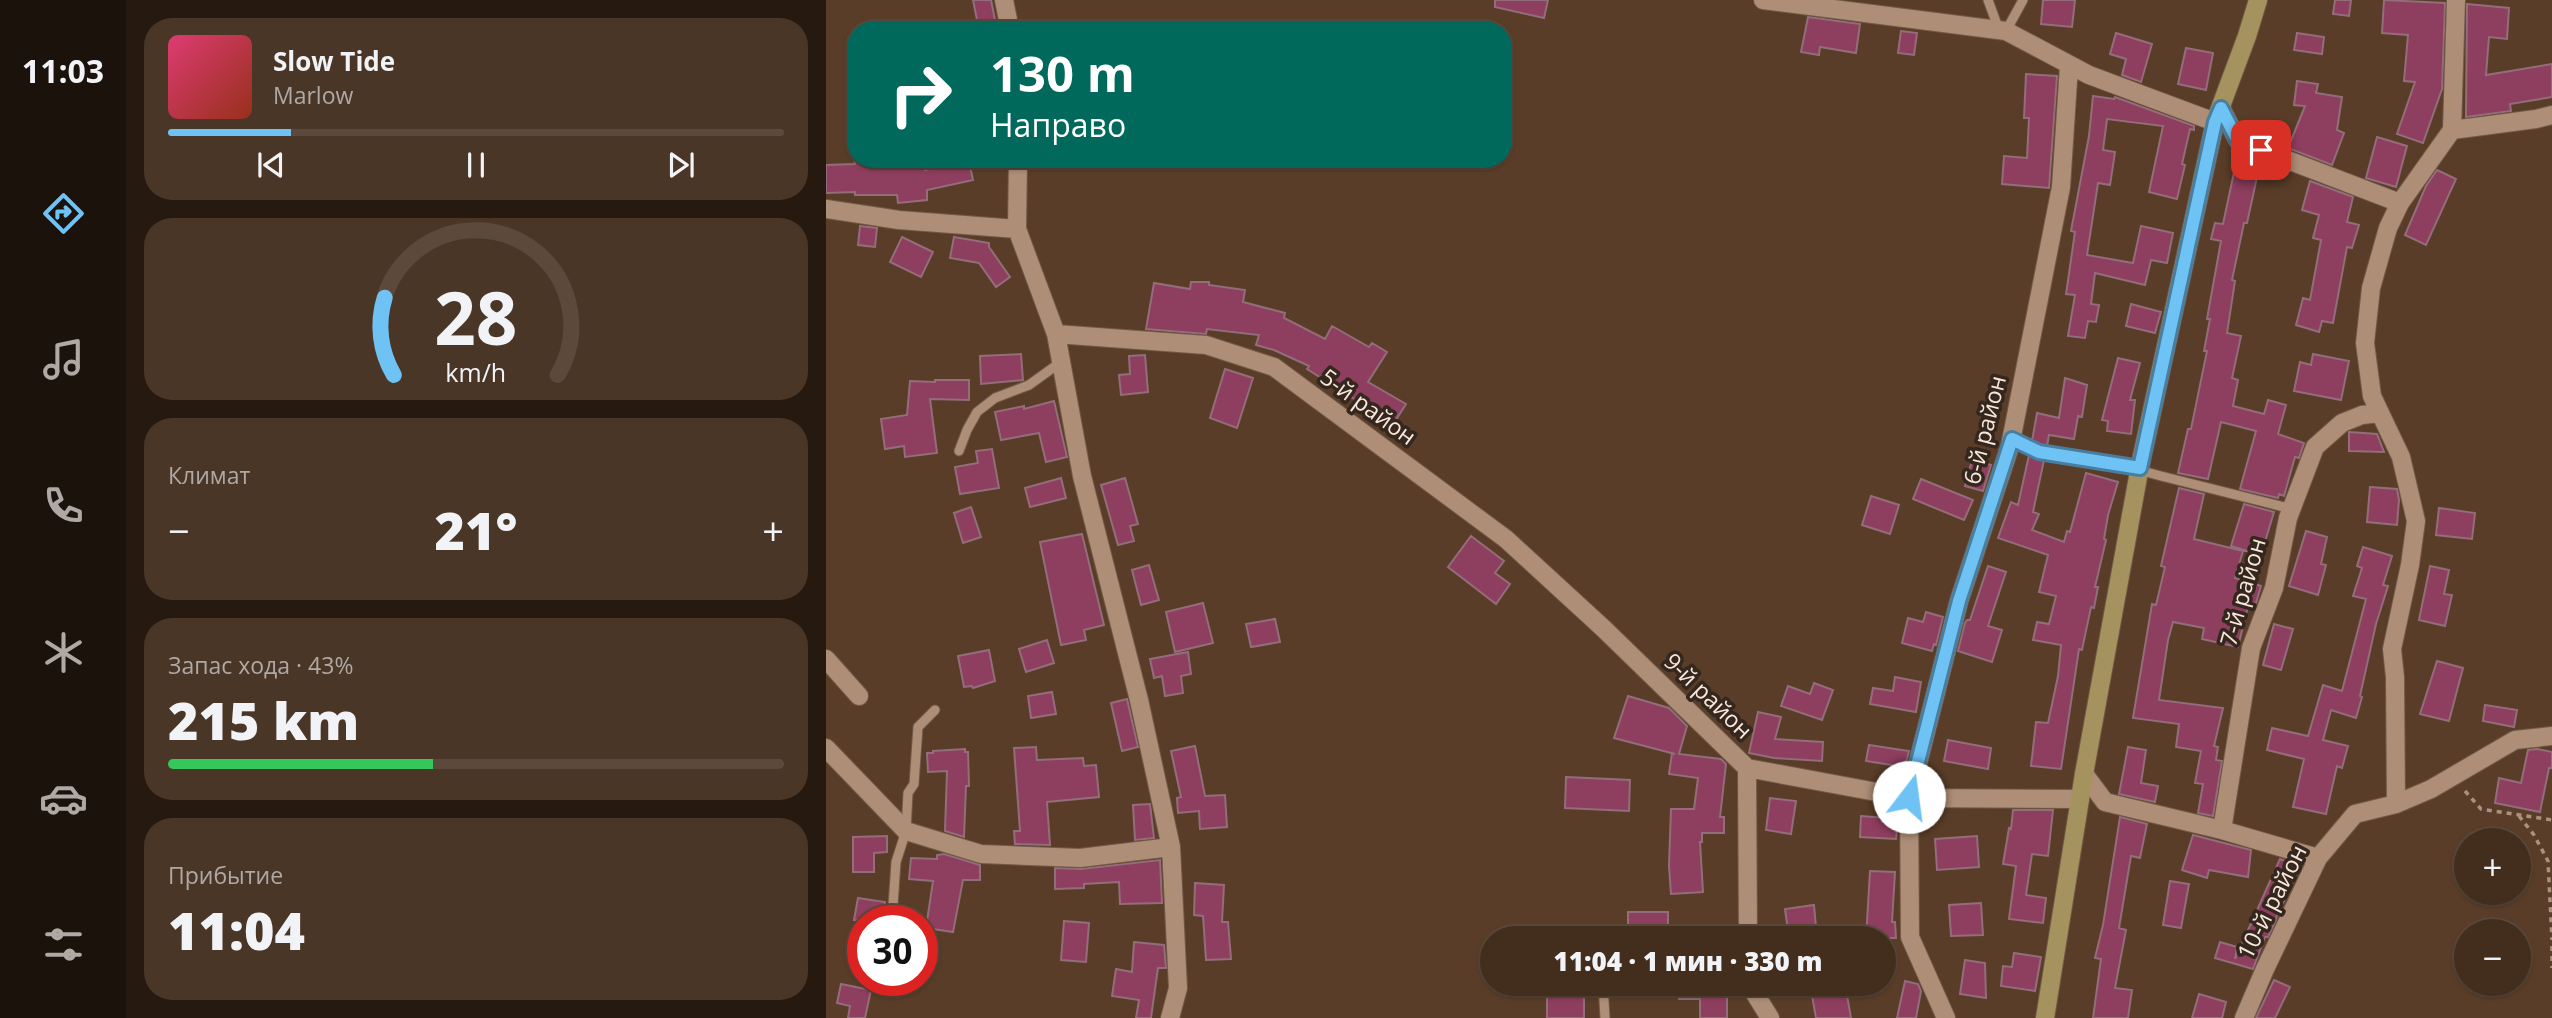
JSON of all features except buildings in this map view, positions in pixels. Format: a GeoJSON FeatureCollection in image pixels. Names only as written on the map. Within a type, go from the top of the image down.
{"type":"FeatureCollection","features":[{"type":"Feature","properties":{"kind":"street"},"geometry":{"type":"LineString","coordinates":[[1003,0],[1008,21]]}},
{"type":"Feature","properties":{"kind":"street"},"geometry":{"type":"LineString","coordinates":[[1763,0],[2002,31],[2069,66],[2218,115],[2238,141],[2400,203]]}},
{"type":"Feature","properties":{"kind":"street"},"geometry":{"type":"LineString","coordinates":[[2045,1018],[2084,774],[2140,468],[2218,115],[2258,0]]}},
{"type":"Feature","properties":{"kind":"street"},"geometry":{"type":"LineString","coordinates":[[2396,804],[2392,649],[2410,565],[2416,521],[2401,457],[2372,396],[2365,343],[2371,288],[2388,228],[2400,203],[2452,130],[2456,0]]}},
{"type":"Feature","properties":{"kind":"street","name":"6-й район"},"geometry":{"type":"LineString","coordinates":[[1946,1018],[1910,937],[1909,797],[1959,601],[2012,439],[2049,260],[2061,187],[2069,66]]}},
{"type":"Feature","properties":{"kind":"street"},"geometry":{"type":"LineString","coordinates":[[2452,130],[2552,115]]}},
{"type":"Feature","properties":{"kind":"street"},"geometry":{"type":"LineString","coordinates":[[1018,168],[1017,229],[1056,334],[1082,476],[1139,700],[1171,847],[1178,988],[1171,1018]]}},
{"type":"Feature","properties":{"kind":"street"},"geometry":{"type":"LineString","coordinates":[[826,209],[899,220],[1017,229]]}},
{"type":"Feature","properties":{"kind":"street","name":"5-й район"},"geometry":{"type":"LineString","coordinates":[[1056,334],[1206,345],[1273,367],[1506,539],[1603,628]]}},
{"type":"Feature","properties":{"kind":"street","name":"7-й район"},"geometry":{"type":"LineString","coordinates":[[2222,830],[2251,648],[2274,588],[2292,509],[2315,447],[2342,423],[2362,415],[2380,413]]}},
{"type":"Feature","properties":{"kind":"street","name":"9-й район"},"geometry":{"type":"LineString","coordinates":[[1603,628],[1747,768],[1748,926]]}},
{"type":"Feature","properties":{"kind":"street"},"geometry":{"type":"LineString","coordinates":[[826,659],[859,696]]}},
{"type":"Feature","properties":{"kind":"street","name":"10-й район"},"geometry":{"type":"LineString","coordinates":[[2244,1018],[2318,858],[2355,814],[2396,804],[2515,740],[2552,736]]}},
{"type":"Feature","properties":{"kind":"street"},"geometry":{"type":"LineString","coordinates":[[826,748],[906,831],[981,854],[1080,858],[1171,847]]}},
{"type":"Feature","properties":{"kind":"street"},"geometry":{"type":"LineString","coordinates":[[1747,768],[1909,797],[2080,799]]}},
{"type":"Feature","properties":{"kind":"street"},"geometry":{"type":"LineString","coordinates":[[2084,774],[2105,802],[2222,830],[2318,858]]}},
{"type":"Feature","properties":{"kind":"street"},"geometry":{"type":"LineString","coordinates":[[1756,996],[1770,1018]]}},
{"type":"Feature","properties":{"kind":"lane"},"geometry":{"type":"LineString","coordinates":[[1988,0],[2002,31]]}},
{"type":"Feature","properties":{"kind":"lane"},"geometry":{"type":"LineString","coordinates":[[2002,31],[2023,0]]}},
{"type":"Feature","properties":{"kind":"lane"},"geometry":{"type":"LineString","coordinates":[[959,451],[977,412],[995,398],[1029,385],[1061,362]]}},
{"type":"Feature","properties":{"kind":"lane"},"geometry":{"type":"LineString","coordinates":[[2012,439],[2039,452],[2140,468],[2161,476],[2292,509]]}},
{"type":"Feature","properties":{"kind":"lane"},"geometry":{"type":"LineString","coordinates":[[893,905],[896,862],[906,831],[908,793],[914,784],[918,727],[934,709]]}},
{"type":"Feature","properties":{"kind":"lane"},"geometry":{"type":"LineString","coordinates":[[1604,996],[1605,1018]]}},
{"type":"Feature","properties":{"kind":"path"},"geometry":{"type":"LineString","coordinates":[[2451,776],[2482,809],[2552,820]]}},
{"type":"Feature","properties":{"kind":"path"},"geometry":{"type":"LineString","coordinates":[[2519,816],[2534,835],[2548,861],[2552,940]]}},
{"type":"Feature","properties":{"kind":"path"},"geometry":{"type":"LineString","coordinates":[[2552,946],[2552,968]]}},
{"type":"Feature","properties":{"kind":"route"},"geometry":{"type":"LineString","coordinates":[[1909,797],[1959,601],[2012,439],[2039,452],[2140,468],[2215,122],[2221,108],[2238,141],[2261,150]]}}]}
